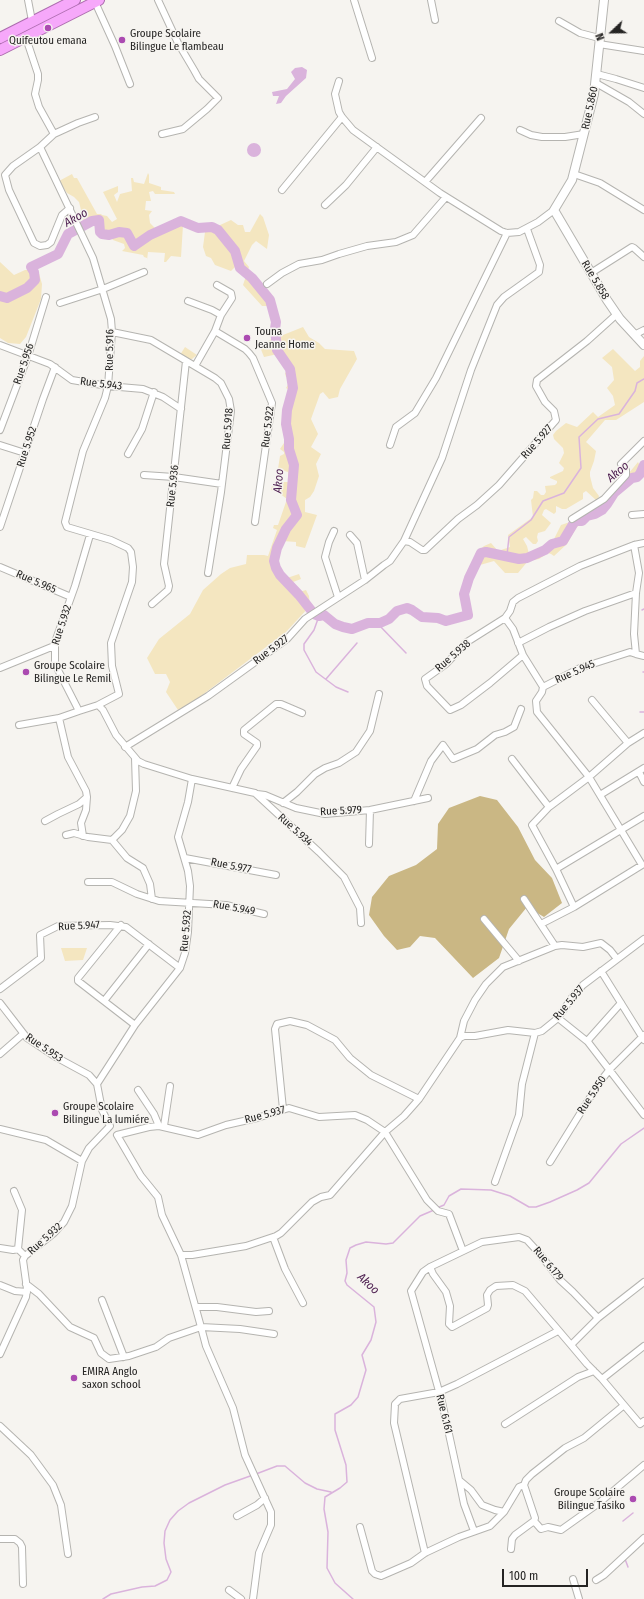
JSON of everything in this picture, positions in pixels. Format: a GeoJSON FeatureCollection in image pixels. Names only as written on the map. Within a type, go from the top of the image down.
{"type":"FeatureCollection","features":[{"type":"Feature","properties":{"kind":"highway"},"geometry":{"type":"LineString","coordinates":[[0,38],[75,0]]}},
{"type":"Feature","properties":{"kind":"highway"},"geometry":{"type":"LineString","coordinates":[[0,50],[97,1]]}},
{"type":"Feature","properties":{"kind":"street"},"geometry":{"type":"LineString","coordinates":[[28,0],[32,21]]}},
{"type":"Feature","properties":{"kind":"street"},"geometry":{"type":"LineString","coordinates":[[158,0],[178,43],[199,79],[218,98],[183,129],[162,134]]}},
{"type":"Feature","properties":{"kind":"street"},"geometry":{"type":"LineString","coordinates":[[354,0],[372,58]]}},
{"type":"Feature","properties":{"kind":"street"},"geometry":{"type":"LineString","coordinates":[[431,0],[435,20]]}},
{"type":"Feature","properties":{"kind":"street","name":"Rue 5.860"},"geometry":{"type":"LineString","coordinates":[[554,210],[570,187],[584,134],[596,78],[604,0]]}},
{"type":"Feature","properties":{"kind":"street"},"geometry":{"type":"LineString","coordinates":[[97,1],[130,84]]}},
{"type":"Feature","properties":{"kind":"street"},"geometry":{"type":"LineString","coordinates":[[559,21],[580,33],[599,41],[644,51]]}},
{"type":"Feature","properties":{"kind":"street"},"geometry":{"type":"LineString","coordinates":[[26,38],[38,74],[35,94],[39,106],[54,134]]}},
{"type":"Feature","properties":{"kind":"street"},"geometry":{"type":"LineString","coordinates":[[596,78],[616,79],[644,88]]}},
{"type":"Feature","properties":{"kind":"street"},"geometry":{"type":"LineString","coordinates":[[596,78],[644,114]]}},
{"type":"Feature","properties":{"kind":"street"},"geometry":{"type":"LineString","coordinates":[[339,81],[335,94],[336,103],[342,117],[353,130],[446,197],[506,233],[519,232],[527,229],[554,210]]}},
{"type":"Feature","properties":{"kind":"street"},"geometry":{"type":"LineString","coordinates":[[282,190],[342,117]]}},
{"type":"Feature","properties":{"kind":"street"},"geometry":{"type":"LineString","coordinates":[[70,208],[62,215],[51,242],[47,245],[40,246],[34,242],[10,190],[5,175],[13,166],[40,147],[54,134],[78,123],[95,118]]}},
{"type":"Feature","properties":{"kind":"street"},"geometry":{"type":"LineString","coordinates":[[425,182],[481,118]]}},
{"type":"Feature","properties":{"kind":"street"},"geometry":{"type":"LineString","coordinates":[[520,130],[531,135],[542,137],[565,137],[584,134]]}},
{"type":"Feature","properties":{"kind":"street","name":"Rue 5.916"},"geometry":{"type":"LineString","coordinates":[[40,147],[93,258],[111,319],[112,332],[108,386],[83,451],[65,522],[67,527],[111,540],[128,548],[131,552],[133,567],[132,582],[111,643],[112,660],[119,694],[98,705]]}},
{"type":"Feature","properties":{"kind":"street"},"geometry":{"type":"LineString","coordinates":[[325,205],[349,182],[377,147]]}},
{"type":"Feature","properties":{"kind":"street"},"geometry":{"type":"LineString","coordinates":[[574,174],[600,183],[644,210]]}},
{"type":"Feature","properties":{"kind":"street"},"geometry":{"type":"LineString","coordinates":[[267,284],[282,273],[299,264],[322,260],[367,246],[396,242],[413,235],[446,197]]}},
{"type":"Feature","properties":{"kind":"street","name":"Rue 5.858"},"geometry":{"type":"LineString","coordinates":[[554,210],[616,314],[644,345]]}},
{"type":"Feature","properties":{"kind":"street","name":"Rue 5.927"},"geometry":{"type":"LineString","coordinates":[[125,747],[226,683],[287,639],[305,619],[365,580],[390,561],[404,541],[442,458],[471,370],[497,305],[504,297],[539,272],[540,266],[527,229]]}},
{"type":"Feature","properties":{"kind":"street"},"geometry":{"type":"LineString","coordinates":[[390,445],[396,427],[415,412],[436,378],[506,233]]}},
{"type":"Feature","properties":{"kind":"street"},"geometry":{"type":"LineString","coordinates":[[591,273],[632,247],[644,257]]}},
{"type":"Feature","properties":{"kind":"street"},"geometry":{"type":"LineString","coordinates":[[60,303],[103,290],[144,272]]}},
{"type":"Feature","properties":{"kind":"street"},"geometry":{"type":"LineString","coordinates":[[195,366],[215,331],[221,315],[232,298],[231,293],[217,285]]}},
{"type":"Feature","properties":{"kind":"street","name":"Rue 5.956"},"geometry":{"type":"LineString","coordinates":[[0,430],[28,356],[46,297]]}},
{"type":"Feature","properties":{"kind":"street"},"geometry":{"type":"LineString","coordinates":[[188,301],[221,315]]}},
{"type":"Feature","properties":{"kind":"street","name":"Rue 5.927"},"geometry":{"type":"LineString","coordinates":[[404,541],[410,542],[422,550],[425,550],[449,526],[478,506],[499,485],[556,420],[554,411],[545,402],[536,386],[537,380],[587,342],[616,314]]}},
{"type":"Feature","properties":{"kind":"street"},"geometry":{"type":"LineString","coordinates":[[634,335],[644,330]]}},
{"type":"Feature","properties":{"kind":"street","name":"Rue 5.922"},"geometry":{"type":"LineString","coordinates":[[215,331],[245,349],[253,358],[272,403],[255,522]]}},
{"type":"Feature","properties":{"kind":"street","name":"Rue 5.918"},"geometry":{"type":"LineString","coordinates":[[112,332],[151,340],[215,378],[221,384],[230,404],[231,411],[222,484],[208,573]]}},
{"type":"Feature","properties":{"kind":"street","name":"Rue 5.943"},"geometry":{"type":"LineString","coordinates":[[0,345],[55,367],[72,380],[108,386],[143,389],[154,392],[181,409]]}},
{"type":"Feature","properties":{"kind":"street","name":"Rue 5.936"},"geometry":{"type":"LineString","coordinates":[[152,604],[168,590],[164,564],[186,362]]}},
{"type":"Feature","properties":{"kind":"street","name":"Rue 5.952"},"geometry":{"type":"LineString","coordinates":[[0,527],[55,367]]}},
{"type":"Feature","properties":{"kind":"street"},"geometry":{"type":"LineString","coordinates":[[128,454],[142,429],[154,392]]}},
{"type":"Feature","properties":{"kind":"street"},"geometry":{"type":"LineString","coordinates":[[572,519],[604,499],[626,475],[626,470],[622,464],[644,441]]}},
{"type":"Feature","properties":{"kind":"street"},"geometry":{"type":"LineString","coordinates":[[0,445],[25,453]]}},
{"type":"Feature","properties":{"kind":"street"},"geometry":{"type":"LineString","coordinates":[[144,475],[174,477],[222,484]]}},
{"type":"Feature","properties":{"kind":"street"},"geometry":{"type":"LineString","coordinates":[[632,515],[644,514]]}},
{"type":"Feature","properties":{"kind":"street"},"geometry":{"type":"LineString","coordinates":[[334,531],[329,542],[325,558],[338,597]]}},
{"type":"Feature","properties":{"kind":"street","name":"Rue 5.932"},"geometry":{"type":"LineString","coordinates":[[79,711],[56,668],[54,646],[90,535]]}},
{"type":"Feature","properties":{"kind":"street"},"geometry":{"type":"LineString","coordinates":[[350,535],[358,543],[365,580]]}},
{"type":"Feature","properties":{"kind":"street"},"geometry":{"type":"LineString","coordinates":[[523,655],[512,629],[505,618],[510,611],[513,602],[580,566],[644,542]]}},
{"type":"Feature","properties":{"kind":"street"},"geometry":{"type":"LineString","coordinates":[[634,545],[639,573],[636,593],[634,634],[636,654],[644,656]]}},
{"type":"Feature","properties":{"kind":"street","name":"Rue 5.965"},"geometry":{"type":"LineString","coordinates":[[0,567],[71,597]]}},
{"type":"Feature","properties":{"kind":"street"},"geometry":{"type":"LineString","coordinates":[[518,643],[585,611],[636,593]]}},
{"type":"Feature","properties":{"kind":"street","name":"Rue 5.938"},"geometry":{"type":"LineString","coordinates":[[505,618],[467,642],[446,664],[425,679],[427,686],[450,710],[455,709],[490,683],[523,655]]}},
{"type":"Feature","properties":{"kind":"street"},"geometry":{"type":"LineString","coordinates":[[0,668],[54,646]]}},
{"type":"Feature","properties":{"kind":"street","name":"Rue 5.945"},"geometry":{"type":"LineString","coordinates":[[523,655],[543,687],[580,668],[630,652],[636,654]]}},
{"type":"Feature","properties":{"kind":"street"},"geometry":{"type":"LineString","coordinates":[[541,924],[574,907],[642,865],[589,777],[537,712],[536,701],[542,692],[543,687]]}},
{"type":"Feature","properties":{"kind":"street"},"geometry":{"type":"LineString","coordinates":[[283,803],[297,792],[315,774],[325,768],[339,763],[356,752],[370,731],[379,694]]}},
{"type":"Feature","properties":{"kind":"street"},"geometry":{"type":"LineString","coordinates":[[592,700],[628,743]]}},
{"type":"Feature","properties":{"kind":"street"},"geometry":{"type":"LineString","coordinates":[[232,788],[241,769],[257,746],[257,743],[244,734],[244,730],[276,704],[281,704],[302,713]]}},
{"type":"Feature","properties":{"kind":"street"},"geometry":{"type":"LineString","coordinates":[[19,725],[59,718],[98,705],[103,710],[116,735],[125,747],[135,758],[144,764],[192,779],[255,793]]}},
{"type":"Feature","properties":{"kind":"street"},"geometry":{"type":"LineString","coordinates":[[414,801],[431,761],[443,745],[453,758],[477,749],[495,735],[514,727],[521,709]]}},
{"type":"Feature","properties":{"kind":"street"},"geometry":{"type":"LineString","coordinates":[[59,718],[68,757],[86,791],[86,810],[81,823],[83,836]]}},
{"type":"Feature","properties":{"kind":"street"},"geometry":{"type":"LineString","coordinates":[[574,907],[556,869],[532,825],[549,807],[589,777],[628,743],[644,733]]}},
{"type":"Feature","properties":{"kind":"street"},"geometry":{"type":"LineString","coordinates":[[112,840],[122,830],[130,816],[136,791],[135,758]]}},
{"type":"Feature","properties":{"kind":"street"},"geometry":{"type":"LineString","coordinates":[[512,759],[549,807]]}},
{"type":"Feature","properties":{"kind":"street"},"geometry":{"type":"LineString","coordinates":[[600,795],[641,770],[644,782]]}},
{"type":"Feature","properties":{"kind":"street","name":"Rue 5.932"},"geometry":{"type":"LineString","coordinates":[[0,1354],[26,1292],[23,1265],[25,1256],[54,1233],[64,1222],[72,1206],[82,1161],[89,1148],[110,1126],[102,1110],[97,1084],[135,1025],[180,968],[185,953],[189,903],[188,871],[178,837],[188,802],[192,779]]}},
{"type":"Feature","properties":{"kind":"street","name":"Rue 5.979"},"geometry":{"type":"LineString","coordinates":[[255,793],[265,795],[296,808],[325,814],[370,810],[428,798]]}},
{"type":"Feature","properties":{"kind":"street","name":"Rue 5.934"},"geometry":{"type":"LineString","coordinates":[[255,793],[344,877],[360,908],[361,923]]}},
{"type":"Feature","properties":{"kind":"street"},"geometry":{"type":"LineString","coordinates":[[45,821],[79,804],[87,797]]}},
{"type":"Feature","properties":{"kind":"street"},"geometry":{"type":"LineString","coordinates":[[369,844],[370,810]]}},
{"type":"Feature","properties":{"kind":"street"},"geometry":{"type":"LineString","coordinates":[[556,869],[644,816]]}},
{"type":"Feature","properties":{"kind":"street"},"geometry":{"type":"LineString","coordinates":[[66,834],[74,833],[83,836],[112,840],[127,858],[143,868],[150,884],[152,899]]}},
{"type":"Feature","properties":{"kind":"street","name":"Rue 5.977"},"geometry":{"type":"LineString","coordinates":[[185,858],[276,875]]}},
{"type":"Feature","properties":{"kind":"street","name":"Rue 5.949"},"geometry":{"type":"LineString","coordinates":[[88,882],[112,882],[126,889],[164,902],[226,905],[264,914]]}},
{"type":"Feature","properties":{"kind":"street"},"geometry":{"type":"LineString","coordinates":[[524,899],[555,946]]}},
{"type":"Feature","properties":{"kind":"street"},"geometry":{"type":"LineString","coordinates":[[484,919],[519,962]]}},
{"type":"Feature","properties":{"kind":"street"},"geometry":{"type":"LineString","coordinates":[[135,1025],[79,982],[78,978],[121,925],[126,927],[180,968]]}},
{"type":"Feature","properties":{"kind":"street","name":"Rue 5.947"},"geometry":{"type":"LineString","coordinates":[[0,990],[41,958],[39,938],[42,933],[58,926],[121,925]]}},
{"type":"Feature","properties":{"kind":"street","name":"Rue 5.937"},"geometry":{"type":"LineString","coordinates":[[535,1033],[542,1031],[558,1018],[577,991],[644,939]]}},
{"type":"Feature","properties":{"kind":"street"},"geometry":{"type":"LineString","coordinates":[[181,1255],[192,1256],[246,1246],[273,1237],[281,1233],[312,1202],[321,1197],[330,1195],[386,1132],[404,1116],[419,1099],[460,1038],[464,1021],[475,1000],[486,984],[499,970],[555,946],[583,947],[600,943],[610,950],[617,959]]}},
{"type":"Feature","properties":{"kind":"street"},"geometry":{"type":"LineString","coordinates":[[104,1001],[149,944]]}},
{"type":"Feature","properties":{"kind":"street"},"geometry":{"type":"LineString","coordinates":[[601,971],[643,1037]]}},
{"type":"Feature","properties":{"kind":"street","name":"Rue 5.953"},"geometry":{"type":"LineString","coordinates":[[0,1003],[23,1034],[54,1056],[89,1075],[97,1084]]}},
{"type":"Feature","properties":{"kind":"street"},"geometry":{"type":"LineString","coordinates":[[588,1042],[621,1003]]}},
{"type":"Feature","properties":{"kind":"street"},"geometry":{"type":"LineString","coordinates":[[558,1018],[588,1042],[644,1115]]}},
{"type":"Feature","properties":{"kind":"street"},"geometry":{"type":"LineString","coordinates":[[283,1109],[275,1029],[277,1024],[290,1021],[307,1025],[335,1040],[350,1058],[371,1075],[419,1099]]}},
{"type":"Feature","properties":{"kind":"street"},"geometry":{"type":"LineString","coordinates":[[460,1038],[464,1036],[474,1036],[508,1030],[535,1033],[522,1084],[519,1115],[495,1182]]}},
{"type":"Feature","properties":{"kind":"street"},"geometry":{"type":"LineString","coordinates":[[0,1054],[23,1034]]}},
{"type":"Feature","properties":{"kind":"street","name":"Rue 5.950"},"geometry":{"type":"LineString","coordinates":[[550,1162],[567,1136],[589,1097],[610,1069],[643,1037]]}},
{"type":"Feature","properties":{"kind":"street"},"geometry":{"type":"LineString","coordinates":[[0,1059],[6,1050]]}},
{"type":"Feature","properties":{"kind":"street"},"geometry":{"type":"LineString","coordinates":[[162,1126],[170,1086]]}},
{"type":"Feature","properties":{"kind":"street"},"geometry":{"type":"LineString","coordinates":[[138,1090],[162,1126]]}},
{"type":"Feature","properties":{"kind":"street","name":"Rue 5.937"},"geometry":{"type":"LineString","coordinates":[[253,1599],[259,1553],[271,1525],[272,1512],[245,1456],[233,1408],[206,1346],[181,1255],[162,1215],[156,1194],[141,1176],[117,1135],[149,1127],[162,1126],[198,1135],[217,1128],[257,1118],[288,1108],[319,1117],[355,1115],[367,1120],[386,1132]]}},
{"type":"Feature","properties":{"kind":"street"},"geometry":{"type":"LineString","coordinates":[[0,1128],[46,1140],[82,1161]]}},
{"type":"Feature","properties":{"kind":"street"},"geometry":{"type":"LineString","coordinates":[[386,1132],[427,1200],[438,1211],[449,1214],[463,1251],[430,1266],[433,1274],[446,1292],[450,1306],[449,1324],[452,1327],[487,1308],[487,1295],[490,1290],[496,1286],[513,1285],[526,1291],[570,1345],[602,1379],[623,1406],[643,1425]]}},
{"type":"Feature","properties":{"kind":"street"},"geometry":{"type":"LineString","coordinates":[[14,1191],[22,1210],[18,1249]]}},
{"type":"Feature","properties":{"kind":"street"},"geometry":{"type":"LineString","coordinates":[[273,1237],[285,1269],[303,1303]]}},
{"type":"Feature","properties":{"kind":"street","name":"Rue 6.179"},"geometry":{"type":"LineString","coordinates":[[463,1251],[489,1240],[515,1237],[524,1238],[539,1252],[560,1280],[598,1318]]}},
{"type":"Feature","properties":{"kind":"street"},"geometry":{"type":"LineString","coordinates":[[0,1248],[13,1250],[18,1249]]}},
{"type":"Feature","properties":{"kind":"street"},"geometry":{"type":"LineString","coordinates":[[18,1249],[25,1256]]}},
{"type":"Feature","properties":{"kind":"street","name":"Rue 6.161"},"geometry":{"type":"LineString","coordinates":[[430,1266],[423,1272],[411,1289],[411,1293],[439,1392],[464,1504],[474,1531]]}},
{"type":"Feature","properties":{"kind":"street"},"geometry":{"type":"LineString","coordinates":[[570,1345],[598,1318],[644,1282]]}},
{"type":"Feature","properties":{"kind":"street"},"geometry":{"type":"LineString","coordinates":[[26,1284],[39,1294],[70,1327],[94,1338],[104,1356],[109,1359],[124,1357],[156,1347],[169,1338],[201,1327],[240,1329],[274,1334]]}},
{"type":"Feature","properties":{"kind":"street"},"geometry":{"type":"LineString","coordinates":[[0,1286],[15,1291],[26,1292]]}},
{"type":"Feature","properties":{"kind":"street"},"geometry":{"type":"LineString","coordinates":[[102,1300],[124,1357]]}},
{"type":"Feature","properties":{"kind":"street"},"geometry":{"type":"LineString","coordinates":[[196,1308],[217,1307],[256,1312],[269,1311]]}},
{"type":"Feature","properties":{"kind":"street"},"geometry":{"type":"LineString","coordinates":[[425,1553],[394,1423],[395,1404],[400,1399],[439,1392],[558,1331]]}},
{"type":"Feature","properties":{"kind":"street"},"geometry":{"type":"LineString","coordinates":[[602,1379],[644,1346]]}},
{"type":"Feature","properties":{"kind":"street"},"geometry":{"type":"LineString","coordinates":[[505,1424],[578,1377],[594,1371]]}},
{"type":"Feature","properties":{"kind":"street"},"geometry":{"type":"LineString","coordinates":[[360,1527],[372,1571],[378,1576],[386,1575],[417,1559],[425,1553],[474,1531],[490,1526],[504,1512],[519,1487],[524,1485],[526,1480],[532,1474],[560,1452],[584,1438],[623,1406]]}},
{"type":"Feature","properties":{"kind":"street"},"geometry":{"type":"LineString","coordinates":[[0,1426],[31,1455],[53,1485],[62,1504],[68,1554]]}},
{"type":"Feature","properties":{"kind":"street"},"geometry":{"type":"LineString","coordinates":[[524,1485],[534,1521],[540,1528],[548,1527],[561,1530],[599,1503],[644,1465]]}},
{"type":"Feature","properties":{"kind":"street"},"geometry":{"type":"LineString","coordinates":[[459,1480],[470,1490],[482,1505],[504,1512]]}},
{"type":"Feature","properties":{"kind":"street"},"geometry":{"type":"LineString","coordinates":[[237,1516],[257,1505],[264,1498]]}},
{"type":"Feature","properties":{"kind":"street"},"geometry":{"type":"LineString","coordinates":[[511,1549],[512,1539],[515,1535],[534,1521]]}},
{"type":"Feature","properties":{"kind":"street"},"geometry":{"type":"LineString","coordinates":[[596,1580],[604,1575],[644,1538]]}},
{"type":"Feature","properties":{"kind":"street"},"geometry":{"type":"LineString","coordinates":[[0,1539],[15,1539],[20,1543],[22,1547],[23,1584]]}},
{"type":"Feature","properties":{"kind":"street"},"geometry":{"type":"LineString","coordinates":[[573,1579],[579,1599]]}},
{"type":"Feature","properties":{"kind":"street"},"geometry":{"type":"LineString","coordinates":[[229,1590],[240,1599]]}},
{"type":"Feature","properties":{"kind":"shaded area"},"geometry":{"type":"Polygon","coordinates":[[[302,67],[307,70],[306,78],[286,96],[281,103],[276,104],[279,96],[273,96],[272,92],[287,89],[295,79],[291,72],[295,68],[302,67]]]}},
{"type":"Feature","properties":{"kind":"shaded area"},"geometry":{"type":"Polygon","coordinates":[[[251,143],[257,143],[261,147],[261,153],[257,157],[251,157],[247,153],[247,147],[251,143]]]}},
{"type":"Feature","properties":{"kind":"shaded area"},"geometry":{"type":"Polygon","coordinates":[[[148,173],[149,183],[161,187],[161,190],[174,192],[175,194],[155,194],[153,191],[149,192],[151,201],[146,201],[145,210],[152,211],[149,215],[150,223],[155,228],[160,230],[136,243],[127,231],[105,231],[100,218],[84,222],[79,202],[67,193],[59,181],[72,174],[74,178],[77,178],[97,214],[107,216],[112,222],[117,219],[103,192],[118,186],[118,192],[114,195],[117,202],[120,194],[132,191],[131,178],[133,178],[134,182],[144,184],[148,173]]]}},
{"type":"Feature","properties":{"kind":"shaded area"},"geometry":{"type":"Polygon","coordinates":[[[260,214],[263,217],[269,235],[267,249],[256,241],[252,245],[244,261],[249,267],[247,273],[259,282],[267,292],[279,329],[276,330],[278,337],[303,327],[309,337],[325,349],[354,351],[357,359],[340,389],[338,397],[329,399],[323,392],[320,394],[311,419],[318,434],[311,447],[321,454],[316,464],[319,476],[314,491],[310,497],[305,500],[305,512],[317,515],[305,548],[296,546],[296,542],[283,541],[280,555],[276,557],[279,569],[287,578],[299,574],[301,579],[293,582],[299,592],[306,590],[309,596],[310,606],[286,632],[193,702],[178,710],[166,692],[170,682],[166,674],[155,674],[147,658],[159,639],[190,614],[203,590],[221,574],[230,568],[246,564],[247,555],[268,556],[277,530],[273,528],[274,525],[278,525],[287,499],[279,493],[271,490],[272,486],[281,486],[282,482],[288,482],[288,472],[278,469],[280,456],[284,454],[284,452],[280,449],[284,443],[284,418],[289,390],[286,388],[290,381],[289,377],[286,377],[285,373],[289,371],[280,356],[278,354],[264,357],[260,347],[274,337],[273,319],[268,306],[262,306],[243,285],[246,276],[245,274],[235,267],[231,271],[215,265],[211,258],[206,256],[203,247],[205,232],[231,220],[238,225],[243,225],[245,232],[250,232],[260,214]]]}},
{"type":"Feature","properties":{"kind":"shaded area"},"geometry":{"type":"Polygon","coordinates":[[[183,225],[181,257],[171,256],[166,262],[164,262],[165,253],[148,252],[147,260],[147,258],[143,255],[122,251],[125,248],[124,244],[113,240],[111,237],[115,235],[125,235],[129,244],[134,248],[150,238],[183,225]]]}},
{"type":"Feature","properties":{"kind":"shaded area"},"geometry":{"type":"Polygon","coordinates":[[[0,262],[14,275],[25,270],[38,270],[42,284],[41,299],[26,337],[20,344],[8,343],[0,338],[0,262]]]}},
{"type":"Feature","properties":{"kind":"shaded area"},"geometry":{"type":"Polygon","coordinates":[[[185,347],[197,355],[192,359],[187,360],[180,355],[185,347]]]}},
{"type":"Feature","properties":{"kind":"shaded area"},"geometry":{"type":"Polygon","coordinates":[[[613,349],[635,371],[640,367],[640,361],[644,356],[644,402],[616,420],[605,420],[586,442],[596,451],[590,476],[593,488],[599,496],[598,499],[596,500],[586,491],[583,493],[583,499],[566,509],[556,506],[556,512],[554,514],[546,509],[544,510],[542,515],[551,523],[545,531],[538,533],[538,541],[536,544],[533,544],[526,537],[523,539],[529,554],[548,547],[553,541],[561,525],[573,521],[588,512],[595,512],[599,509],[608,494],[638,462],[640,466],[632,479],[603,511],[585,520],[576,528],[567,544],[554,556],[548,553],[539,559],[528,561],[518,573],[505,573],[494,561],[480,565],[475,554],[484,546],[491,543],[498,551],[510,547],[508,535],[533,517],[531,500],[533,498],[534,491],[544,495],[546,492],[545,486],[555,485],[557,483],[557,481],[550,477],[563,471],[564,468],[559,463],[564,453],[563,448],[554,439],[553,435],[556,431],[566,423],[577,427],[593,412],[598,417],[615,405],[613,396],[607,388],[614,380],[612,367],[602,358],[613,349]]]}},
{"type":"Feature","properties":{"kind":"shaded area"},"geometry":{"type":"Polygon","coordinates":[[[480,796],[497,800],[518,827],[535,860],[552,878],[562,903],[544,917],[527,907],[509,929],[499,958],[473,978],[435,938],[420,936],[410,947],[397,950],[384,936],[369,915],[372,897],[389,876],[416,865],[437,849],[438,824],[449,808],[480,796]]]}},
{"type":"Feature","properties":{"kind":"shaded area"},"geometry":{"type":"Polygon","coordinates":[[[61,948],[87,948],[83,960],[65,961],[61,948]]]}},
{"type":"Feature","properties":{"kind":"waterway","name":"Akoo"},"geometry":{"type":"LineString","coordinates":[[0,296],[7,298],[27,288],[35,280],[34,272],[31,267],[58,254],[68,234],[92,221],[99,220],[100,232],[102,234],[109,235],[119,232],[127,233],[134,246],[150,235],[181,221],[198,228],[212,227],[218,230],[235,251],[240,268],[252,278],[270,300],[276,322],[275,329],[277,350],[290,369],[293,388],[287,410],[286,424],[289,449],[294,465],[291,500],[297,515],[286,529],[277,548],[274,561],[276,568],[280,575],[314,614],[319,616],[324,615],[335,624],[343,627],[352,629],[368,623],[380,623],[389,619],[397,611],[407,608],[422,617],[438,618],[446,621],[468,615],[464,594],[469,578],[481,553],[486,552],[519,559],[527,558],[545,550],[552,544],[563,541],[575,521],[582,521],[587,516],[602,510],[614,493],[632,478],[637,477],[640,474],[644,465]]}},
{"type":"Feature","properties":{"kind":"waterway"},"geometry":{"type":"LineString","coordinates":[[507,555],[509,537],[531,520],[543,501],[564,493],[581,468],[579,437],[598,419],[619,414],[635,391],[637,383],[644,379]]}},
{"type":"Feature","properties":{"kind":"waterway"},"geometry":{"type":"LineString","coordinates":[[319,616],[314,630],[304,644],[304,650],[316,672],[336,687],[348,692]]}},
{"type":"Feature","properties":{"kind":"waterway"},"geometry":{"type":"LineString","coordinates":[[377,623],[406,653]]}},
{"type":"Feature","properties":{"kind":"waterway"},"geometry":{"type":"LineString","coordinates":[[326,679],[357,643]]}},
{"type":"Feature","properties":{"kind":"waterway","name":"Akoo"},"geometry":{"type":"LineString","coordinates":[[437,1208],[444,1205],[449,1196],[461,1189],[491,1190],[510,1196],[529,1207],[536,1207],[550,1202],[589,1183],[621,1144],[644,1128]]}},
{"type":"Feature","properties":{"kind":"waterway","name":"Akoo"},"geometry":{"type":"LineString","coordinates":[[353,1599],[335,1583],[327,1568],[328,1532],[324,1509],[325,1497],[347,1482],[346,1465],[335,1430],[335,1414],[351,1405],[358,1397],[366,1370],[362,1355],[371,1340],[376,1322],[374,1307],[347,1285],[345,1281],[347,1273],[346,1260],[350,1248],[366,1242],[386,1244],[393,1243],[420,1216],[434,1210]]}},
{"type":"Feature","properties":{"kind":"waterway"},"geometry":{"type":"LineString","coordinates":[[256,1474],[277,1466],[285,1466],[305,1483],[317,1489],[331,1492]]}},
{"type":"Feature","properties":{"kind":"waterway"},"geometry":{"type":"LineString","coordinates":[[103,1599],[111,1594],[142,1587],[155,1586],[167,1580],[171,1572],[166,1559],[164,1543],[165,1531],[170,1520],[178,1511],[189,1503],[225,1485],[253,1475]]}},
{"type":"Feature","properties":{"kind":"waterway"},"geometry":{"type":"LineString","coordinates":[[623,1521],[633,1513]]}},
{"type":"Feature","properties":{"kind":"waterway"},"geometry":{"type":"LineString","coordinates":[[625,1559],[628,1567]]}},
{"type":"Feature","properties":{"kind":"place","name":"Quifeutou emana"},"geometry":{"type":"Point","coordinates":[48,28]}},
{"type":"Feature","properties":{"kind":"place","name":"Groupe Scolaire Bilingue Le flambeau"},"geometry":{"type":"Point","coordinates":[122,40]}},
{"type":"Feature","properties":{"kind":"place","name":"Touna Jeanne Home"},"geometry":{"type":"Point","coordinates":[247,338]}},
{"type":"Feature","properties":{"kind":"place","name":"Groupe Scolaire Bilingue Le Remil"},"geometry":{"type":"Point","coordinates":[26,672]}},
{"type":"Feature","properties":{"kind":"place","name":"Groupe Scolaire Bilingue La lumiére"},"geometry":{"type":"Point","coordinates":[55,1113]}},
{"type":"Feature","properties":{"kind":"place","name":"EMIRA Anglo saxon school"},"geometry":{"type":"Point","coordinates":[74,1378]}},
{"type":"Feature","properties":{"kind":"place","name":"Groupe Scolaire Bilingue Tasiko"},"geometry":{"type":"Point","coordinates":[633,1499]}}]}
